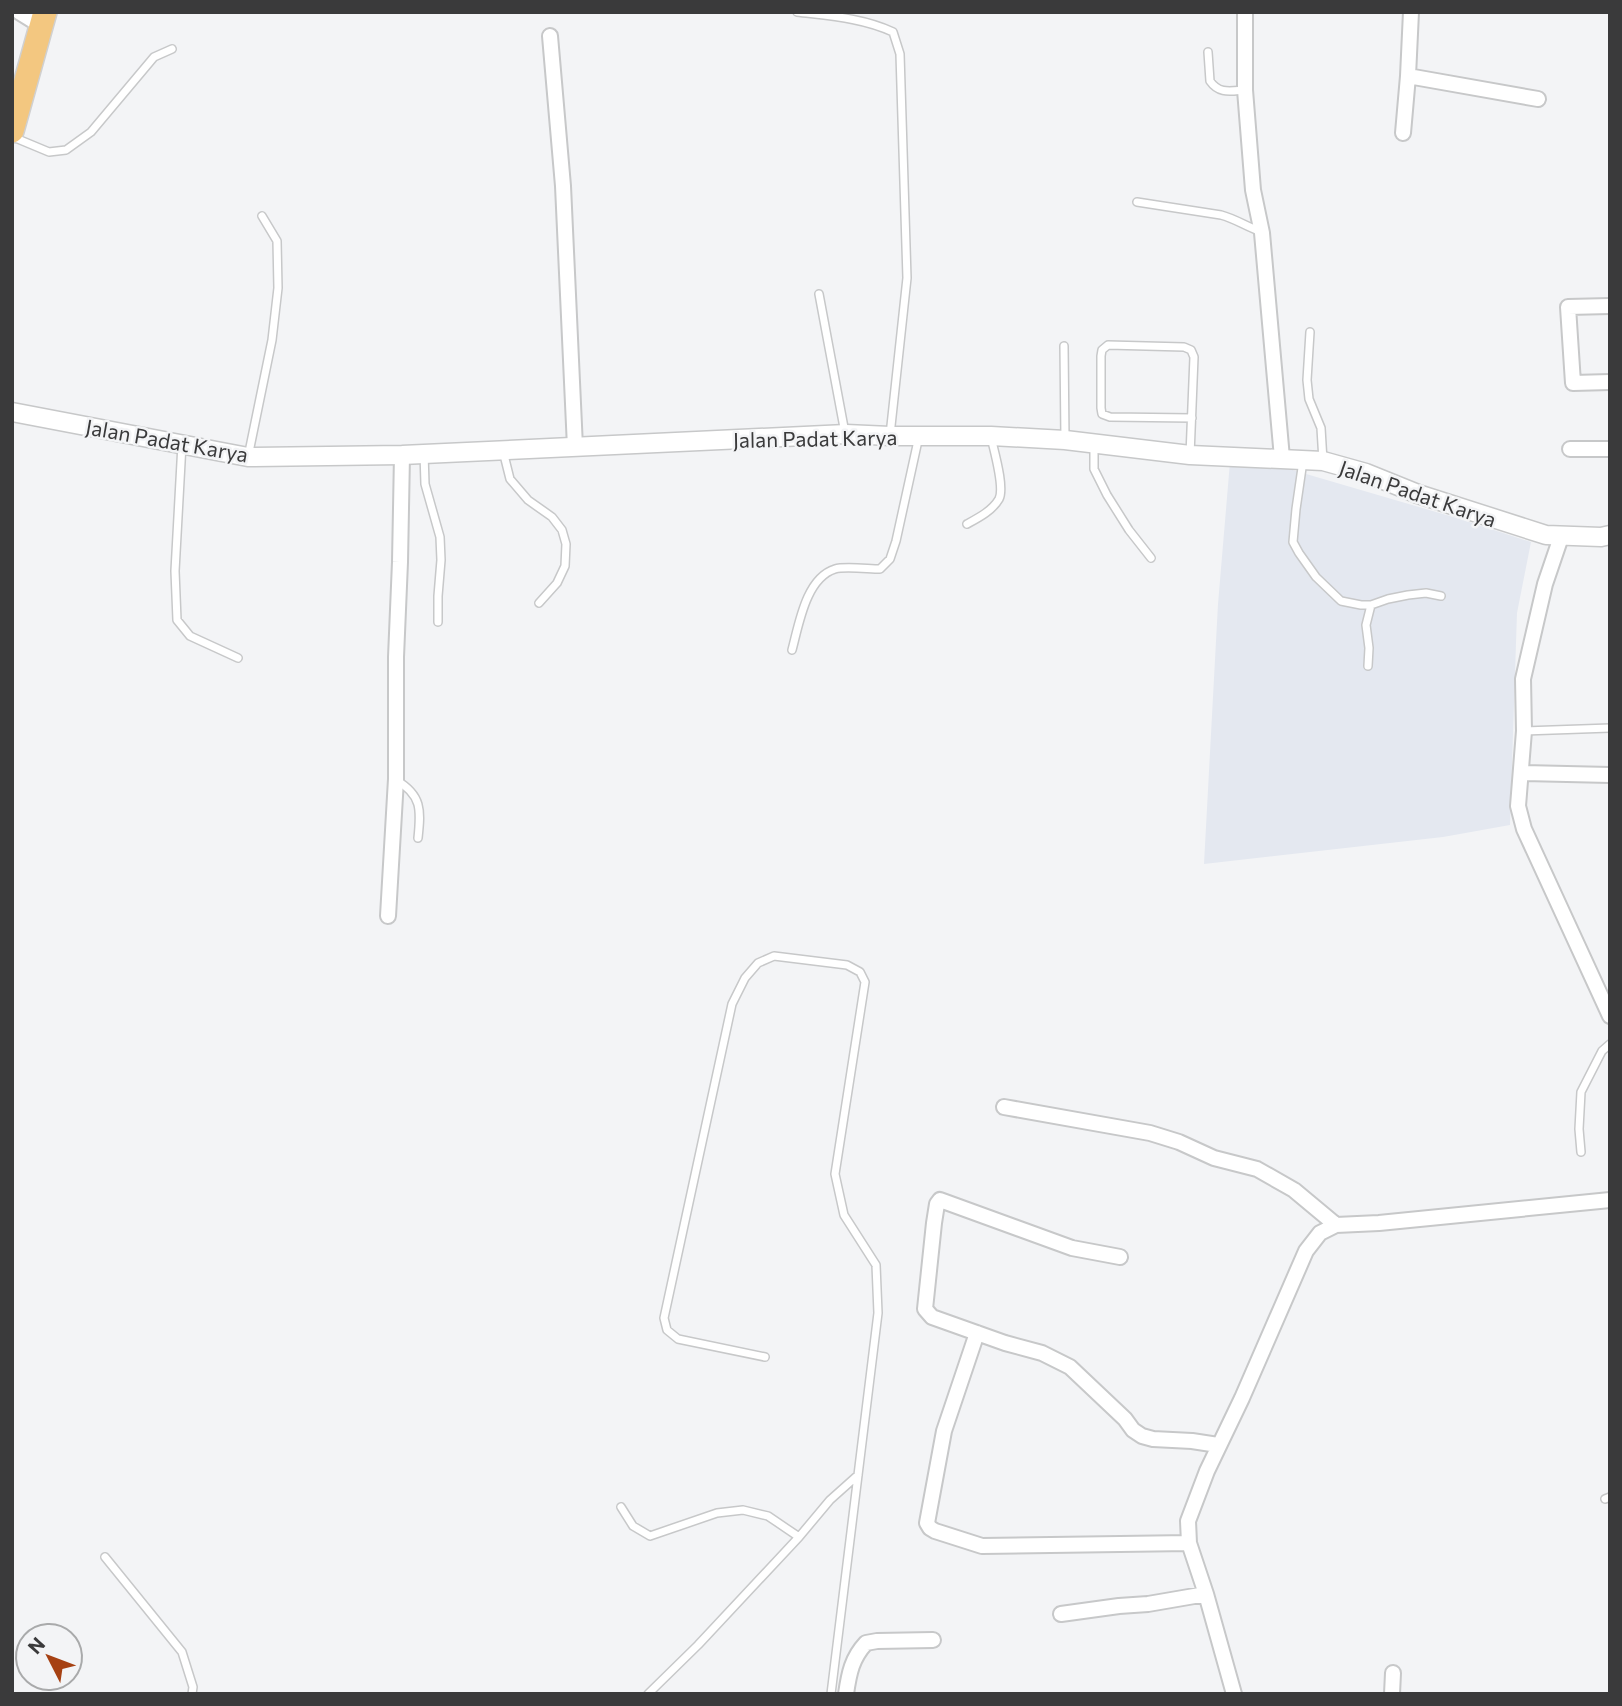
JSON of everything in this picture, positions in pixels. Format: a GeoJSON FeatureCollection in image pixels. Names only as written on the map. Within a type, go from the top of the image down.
{"type":"FeatureCollection","features":[{"type":"Feature","properties":{"kind":"highway"},"geometry":{"type":"LineString","coordinates":[[12,131],[42,19]]}},
{"type":"Feature","properties":{"kind":"street"},"geometry":{"type":"LineString","coordinates":[[19,12],[42,19]]}},
{"type":"Feature","properties":{"kind":"street"},"geometry":{"type":"LineString","coordinates":[[1245,12],[1245,90],[1253,190],[1262,233],[1282,458]]}},
{"type":"Feature","properties":{"kind":"street"},"geometry":{"type":"LineString","coordinates":[[1403,133],[1411,12]]}},
{"type":"Feature","properties":{"kind":"street"},"geometry":{"type":"LineString","coordinates":[[550,36],[563,186],[575,447]]}},
{"type":"Feature","properties":{"kind":"street"},"geometry":{"type":"LineString","coordinates":[[1408,76],[1538,99]]}},
{"type":"Feature","properties":{"kind":"street"},"geometry":{"type":"LineString","coordinates":[[1610,306],[1568,307],[1573,383],[1610,382]]}},
{"type":"Feature","properties":{"kind":"street","name":"Jalan Padat Karya"},"geometry":{"type":"LineString","coordinates":[[12,412],[248,457],[402,455],[846,433],[1065,440],[1190,456],[1323,461],[1366,473],[1418,494],[1546,535],[1610,535]]}},
{"type":"Feature","properties":{"kind":"street"},"geometry":{"type":"LineString","coordinates":[[1570,449],[1610,449]]}},
{"type":"Feature","properties":{"kind":"street"},"geometry":{"type":"LineString","coordinates":[[388,916],[396,779],[396,657],[402,455]]}},
{"type":"Feature","properties":{"kind":"street"},"geometry":{"type":"LineString","coordinates":[[1561,537],[1545,584],[1523,679],[1524,730],[1518,806],[1524,829],[1610,1016]]}},
{"type":"Feature","properties":{"kind":"street"},"geometry":{"type":"LineString","coordinates":[[1521,773],[1610,775]]}},
{"type":"Feature","properties":{"kind":"street"},"geometry":{"type":"LineString","coordinates":[[1004,1107],[1150,1133],[1179,1142],[1214,1158],[1257,1169],[1294,1190],[1336,1225]]}},
{"type":"Feature","properties":{"kind":"street"},"geometry":{"type":"LineString","coordinates":[[1119,1257],[1072,1248],[940,1200],[937,1203],[934,1223],[925,1309],[932,1317],[1042,1353],[1070,1367],[1142,1436],[1218,1444]]}},
{"type":"Feature","properties":{"kind":"street"},"geometry":{"type":"LineString","coordinates":[[1234,1694],[1189,1543],[1188,1521],[1218,1444],[1242,1398],[1306,1251],[1320,1233],[1336,1225],[1610,1200]]}},
{"type":"Feature","properties":{"kind":"street"},"geometry":{"type":"LineString","coordinates":[[977,1333],[944,1431],[929,1506],[927,1523],[930,1528],[982,1546],[1189,1543]]}},
{"type":"Feature","properties":{"kind":"street"},"geometry":{"type":"LineString","coordinates":[[1061,1614],[1206,1594]]}},
{"type":"Feature","properties":{"kind":"street"},"geometry":{"type":"LineString","coordinates":[[846,1694],[849,1670],[856,1654],[866,1643],[933,1640]]}},
{"type":"Feature","properties":{"kind":"street"},"geometry":{"type":"LineString","coordinates":[[1392,1673],[1392,1694]]}},
{"type":"Feature","properties":{"kind":"lane"},"geometry":{"type":"LineString","coordinates":[[797,12],[842,17],[880,26],[893,33],[900,54],[907,278],[890,436]]}},
{"type":"Feature","properties":{"kind":"lane"},"geometry":{"type":"LineString","coordinates":[[12,137],[49,152],[66,150],[91,132],[154,57],[172,50]]}},
{"type":"Feature","properties":{"kind":"lane"},"geometry":{"type":"LineString","coordinates":[[1208,51],[1212,85],[1222,91],[1245,90]]}},
{"type":"Feature","properties":{"kind":"lane"},"geometry":{"type":"LineString","coordinates":[[1137,202],[1234,218],[1246,227],[1262,233]]}},
{"type":"Feature","properties":{"kind":"lane"},"geometry":{"type":"LineString","coordinates":[[248,457],[272,340],[278,288],[277,241],[262,216]]}},
{"type":"Feature","properties":{"kind":"lane"},"geometry":{"type":"LineString","coordinates":[[819,294],[846,433]]}},
{"type":"Feature","properties":{"kind":"lane"},"geometry":{"type":"LineString","coordinates":[[1310,332],[1308,390],[1321,428],[1323,461]]}},
{"type":"Feature","properties":{"kind":"lane"},"geometry":{"type":"LineString","coordinates":[[1190,456],[1192,418],[1194,357],[1191,350],[1184,347],[1108,345],[1102,350],[1102,414],[1110,417],[1192,418]]}},
{"type":"Feature","properties":{"kind":"lane"},"geometry":{"type":"LineString","coordinates":[[1064,346],[1065,440]]}},
{"type":"Feature","properties":{"kind":"lane"},"geometry":{"type":"LineString","coordinates":[[792,650],[805,603],[817,580],[836,569],[880,569],[890,559],[919,435]]}},
{"type":"Feature","properties":{"kind":"lane"},"geometry":{"type":"LineString","coordinates":[[967,524],[987,512],[1000,498],[1001,485],[991,436]]}},
{"type":"Feature","properties":{"kind":"lane"},"geometry":{"type":"LineString","coordinates":[[182,443],[175,570],[177,620],[190,636],[239,658]]}},
{"type":"Feature","properties":{"kind":"lane"},"geometry":{"type":"LineString","coordinates":[[1094,443],[1094,469],[1129,530],[1151,558]]}},
{"type":"Feature","properties":{"kind":"lane"},"geometry":{"type":"LineString","coordinates":[[503,450],[510,479],[528,500],[552,517],[562,530],[566,544],[565,566],[557,583],[538,603]]}},
{"type":"Feature","properties":{"kind":"lane"},"geometry":{"type":"LineString","coordinates":[[424,453],[425,484],[440,537],[438,622]]}},
{"type":"Feature","properties":{"kind":"lane"},"geometry":{"type":"LineString","coordinates":[[1304,460],[1293,542],[1317,577],[1341,600],[1361,605],[1408,595],[1426,593],[1441,596]]}},
{"type":"Feature","properties":{"kind":"lane"},"geometry":{"type":"LineString","coordinates":[[1368,666],[1366,625],[1371,605]]}},
{"type":"Feature","properties":{"kind":"lane"},"geometry":{"type":"LineString","coordinates":[[1524,730],[1610,728]]}},
{"type":"Feature","properties":{"kind":"lane"},"geometry":{"type":"LineString","coordinates":[[396,779],[408,787],[419,804],[418,838]]}},
{"type":"Feature","properties":{"kind":"lane"},"geometry":{"type":"LineString","coordinates":[[765,1357],[678,1339],[667,1330],[664,1318],[732,1004],[745,978],[758,963],[774,956],[847,965],[860,972],[865,982],[835,1174],[844,1214],[876,1265],[878,1313],[831,1694]]}},
{"type":"Feature","properties":{"kind":"lane"},"geometry":{"type":"LineString","coordinates":[[1581,1152],[1581,1092],[1602,1051],[1610,1044]]}},
{"type":"Feature","properties":{"kind":"lane"},"geometry":{"type":"LineString","coordinates":[[648,1694],[799,1537],[830,1500],[859,1475]]}},
{"type":"Feature","properties":{"kind":"lane"},"geometry":{"type":"LineString","coordinates":[[621,1507],[634,1526],[650,1536],[717,1513],[743,1510],[768,1516],[799,1537]]}},
{"type":"Feature","properties":{"kind":"lane"},"geometry":{"type":"LineString","coordinates":[[105,1557],[182,1652],[194,1687],[192,1694]]}},
{"type":"Feature","properties":{"kind":"shaded area"},"geometry":{"type":"Polygon","coordinates":[[[1230,462],[1272,464],[1531,542],[1517,613],[1510,825],[1443,837],[1204,864],[1218,604],[1230,462]]]}}]}
